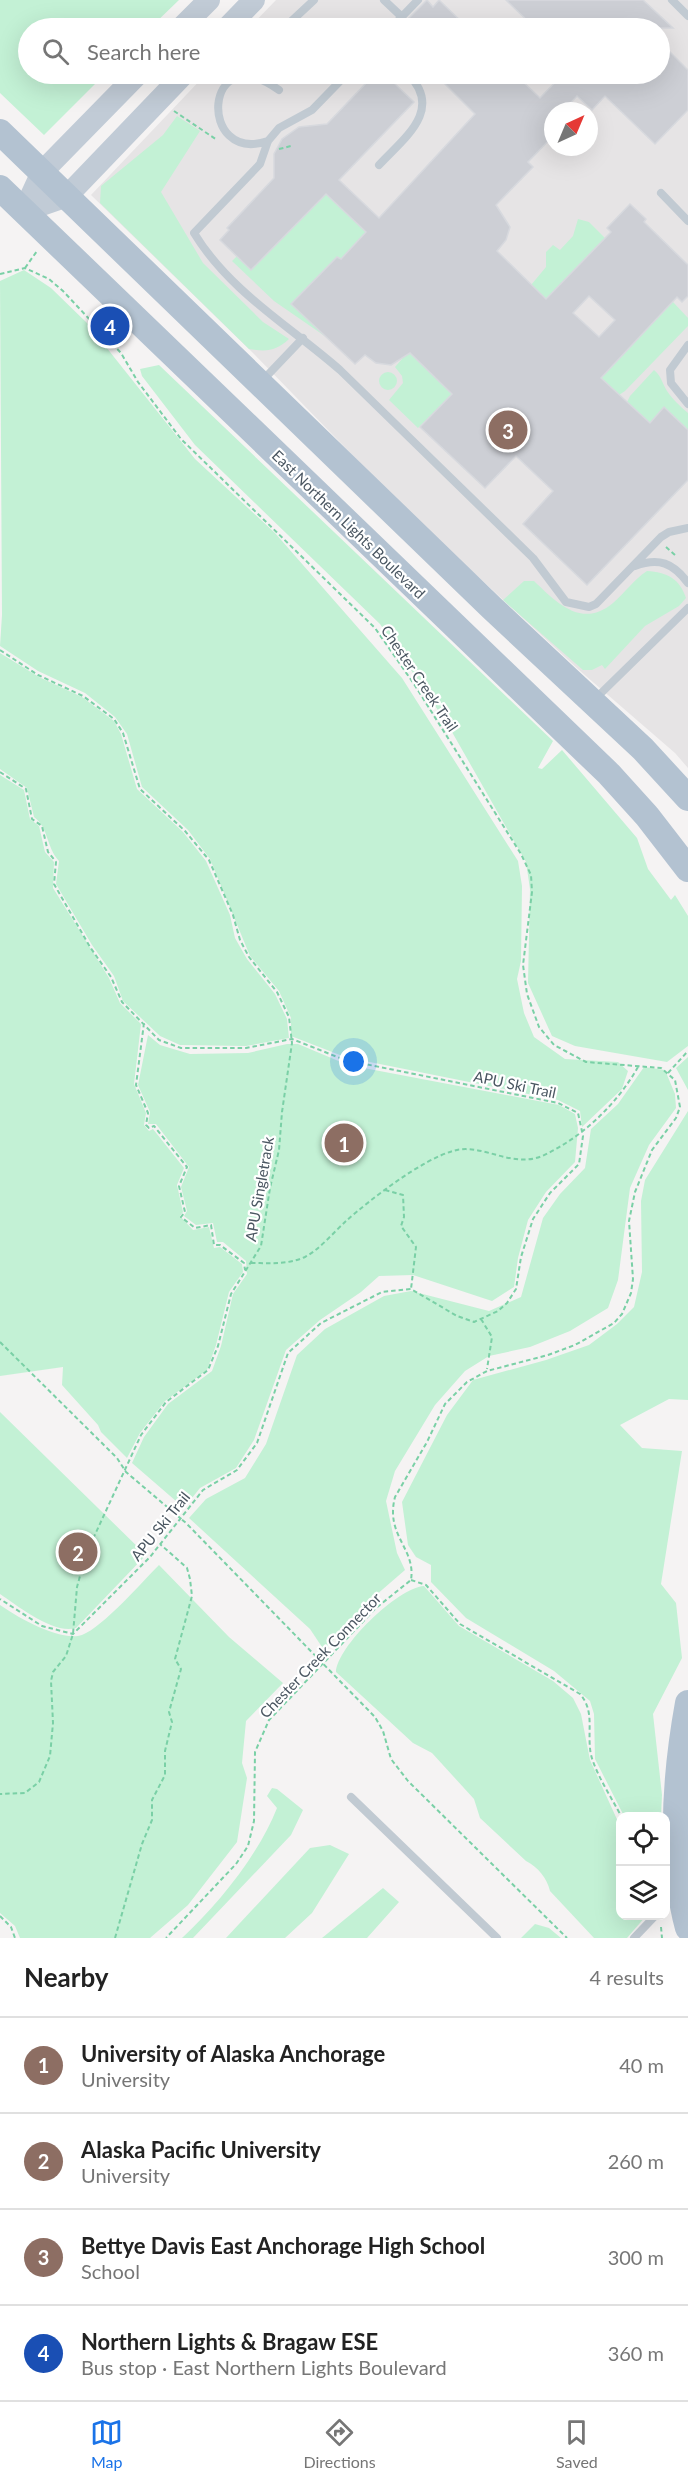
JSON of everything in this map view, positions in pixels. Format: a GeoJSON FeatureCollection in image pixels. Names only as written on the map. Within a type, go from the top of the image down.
{"type":"FeatureCollection","features":[{"type":"Feature","properties":{"kind":"main road"},"geometry":{"type":"LineString","coordinates":[[192,18],[209,0]]}},
{"type":"Feature","properties":{"kind":"main road"},"geometry":{"type":"LineString","coordinates":[[237,18],[254,0]]}},
{"type":"Feature","properties":{"kind":"main road"},"geometry":{"type":"LineString","coordinates":[[24,211],[42,172],[128,84]]}},
{"type":"Feature","properties":{"kind":"main road"},"geometry":{"type":"LineString","coordinates":[[24,211],[67,196],[174,84]]}},
{"type":"Feature","properties":{"kind":"main road"},"geometry":{"type":"LineString","coordinates":[[0,132],[484,600],[643,749],[688,798]]}},
{"type":"Feature","properties":{"kind":"main road","name":"East Northern Lights Boulevard"},"geometry":{"type":"LineString","coordinates":[[0,188],[609,774],[647,816],[688,869]]}},
{"type":"Feature","properties":{"kind":"main road"},"geometry":{"type":"LineString","coordinates":[[688,1703],[677,1769],[676,1814],[688,1929]]}},
{"type":"Feature","properties":{"kind":"lane"},"geometry":{"type":"LineString","coordinates":[[295,18],[314,0]]}},
{"type":"Feature","properties":{"kind":"lane"},"geometry":{"type":"LineString","coordinates":[[384,0],[402,17],[418,0]]}},
{"type":"Feature","properties":{"kind":"lane"},"geometry":{"type":"LineString","coordinates":[[672,0],[688,16]]}},
{"type":"Feature","properties":{"kind":"lane"},"geometry":{"type":"LineString","coordinates":[[227,84],[219,94],[217,105],[223,128],[239,142],[258,145],[268,141]]}},
{"type":"Feature","properties":{"kind":"lane"},"geometry":{"type":"LineString","coordinates":[[269,84],[279,90]]}},
{"type":"Feature","properties":{"kind":"lane"},"geometry":{"type":"LineString","coordinates":[[337,84],[312,110],[279,128],[268,141],[260,164],[194,233],[210,258],[258,306],[303,338],[340,370],[533,558],[566,602],[589,607],[596,604],[661,537],[669,532],[688,528]]}},
{"type":"Feature","properties":{"kind":"lane"},"geometry":{"type":"LineString","coordinates":[[379,165],[418,123],[423,105],[418,84]]}},
{"type":"Feature","properties":{"kind":"lane"},"geometry":{"type":"LineString","coordinates":[[661,194],[688,221]]}},
{"type":"Feature","properties":{"kind":"lane"},"geometry":{"type":"LineString","coordinates":[[259,383],[303,338]]}},
{"type":"Feature","properties":{"kind":"lane"},"geometry":{"type":"LineString","coordinates":[[688,345],[670,370],[672,383],[688,404]]}},
{"type":"Feature","properties":{"kind":"lane"},"geometry":{"type":"LineString","coordinates":[[632,568],[657,560],[678,570],[688,583]]}},
{"type":"Feature","properties":{"kind":"lane"},"geometry":{"type":"LineString","coordinates":[[593,701],[688,608]]}},
{"type":"Feature","properties":{"kind":"lane"},"geometry":{"type":"LineString","coordinates":[[351,1797],[496,1938]]}},
{"type":"Feature","properties":{"kind":"lane"},"geometry":{"type":"LineString","coordinates":[[634,1938],[651,1920]]}},
{"type":"Feature","properties":{"kind":"path"},"geometry":{"type":"LineString","coordinates":[[0,274],[25,268],[40,247]]}},
{"type":"Feature","properties":{"kind":"path","name":"Chester Creek Trail"},"geometry":{"type":"LineString","coordinates":[[25,268],[49,279],[63,291],[121,353],[138,382],[181,438],[362,614],[389,646],[521,854],[531,875],[532,892],[523,965],[527,994],[538,1027],[554,1045],[586,1062],[655,1067],[668,1073]]}},
{"type":"Feature","properties":{"kind":"path","name":"APU Singletrack"},"geometry":{"type":"LineString","coordinates":[[0,650],[38,675],[83,696],[114,719],[123,733],[140,789],[185,831],[208,860],[233,915],[240,940],[249,957],[277,992],[289,1017],[292,1039],[279,1150],[270,1188],[261,1246],[231,1294],[218,1346],[208,1370],[166,1402],[141,1435],[126,1472],[86,1554],[77,1587],[73,1634],[66,1656],[53,1672],[50,1756],[39,1782],[25,1792],[0,1794]]}},
{"type":"Feature","properties":{"kind":"path"},"geometry":{"type":"LineString","coordinates":[[0,772],[26,789],[32,819],[42,826],[48,852],[56,862],[54,885],[90,947],[111,977],[122,1002],[159,1040],[181,1048],[246,1048],[292,1039]]}},
{"type":"Feature","properties":{"kind":"path"},"geometry":{"type":"LineString","coordinates":[[144,1023],[136,1085],[148,1113],[147,1125],[149,1128],[154,1126],[187,1167],[179,1186],[185,1212],[181,1217],[195,1228],[211,1225],[214,1245],[220,1245],[244,1263],[245,1272]]}},
{"type":"Feature","properties":{"kind":"path","name":"APU Ski Trail"},"geometry":{"type":"LineString","coordinates":[[292,1039],[345,1060],[558,1103],[578,1113],[582,1130]]}},
{"type":"Feature","properties":{"kind":"path"},"geometry":{"type":"LineString","coordinates":[[619,1812],[591,1756],[589,1710],[580,1694],[460,1624],[426,1585],[411,1580],[411,1561],[394,1529],[393,1507],[395,1497],[427,1442],[445,1404],[468,1382],[486,1371],[548,1355],[575,1345],[614,1323],[622,1314],[631,1293],[633,1279],[629,1221],[635,1192],[652,1150],[676,1118],[680,1107],[679,1089],[668,1073],[688,1051]]}},
{"type":"Feature","properties":{"kind":"path"},"geometry":{"type":"LineString","coordinates":[[251,1263],[287,1263],[307,1256],[365,1204],[451,1151],[465,1149],[502,1158],[525,1160],[542,1156],[582,1130],[623,1093],[639,1066]]}},
{"type":"Feature","properties":{"kind":"path"},"geometry":{"type":"LineString","coordinates":[[386,1190],[403,1195],[404,1217],[401,1226],[416,1247],[411,1289],[457,1316],[474,1322],[498,1311],[516,1289],[521,1257],[533,1219],[550,1193],[579,1164],[582,1130]]}},
{"type":"Feature","properties":{"kind":"path","name":"APU Ski Trail"},"geometry":{"type":"LineString","coordinates":[[73,1634],[150,1557],[203,1490],[237,1470],[257,1443],[288,1353],[321,1323],[382,1292],[411,1289]]}},
{"type":"Feature","properties":{"kind":"path"},"geometry":{"type":"LineString","coordinates":[[481,1319],[492,1337],[486,1371]]}},
{"type":"Feature","properties":{"kind":"path"},"geometry":{"type":"LineString","coordinates":[[0,1342],[117,1458],[126,1472],[179,1518],[375,1717],[383,1731],[391,1759],[408,1781],[567,1938]]}},
{"type":"Feature","properties":{"kind":"path"},"geometry":{"type":"LineString","coordinates":[[115,1938],[142,1844],[152,1820],[152,1800],[165,1775],[165,1751],[172,1722],[169,1712],[181,1669],[175,1659],[192,1596],[187,1568],[160,1544]]}},
{"type":"Feature","properties":{"kind":"path","name":"Chester Creek Connector"},"geometry":{"type":"LineString","coordinates":[[166,1938],[244,1854],[253,1830],[254,1767],[261,1736],[283,1705],[324,1665],[376,1608],[411,1580]]}},
{"type":"Feature","properties":{"kind":"path"},"geometry":{"type":"LineString","coordinates":[[0,1599],[42,1626],[73,1634]]}},
{"type":"Feature","properties":{"kind":"path"},"geometry":{"type":"LineString","coordinates":[[0,1916],[11,1927],[15,1938]]}},
{"type":"Feature","properties":{"kind":"shaded area"},"geometry":{"type":"Polygon","coordinates":[[[276,0],[688,0],[688,768],[675,753],[579,670],[404,508],[252,352],[91,195],[196,84],[670,84],[670,18],[259,18],[276,0]]]}},
{"type":"Feature","properties":{"kind":"green space"},"geometry":{"type":"Polygon","coordinates":[[[0,0],[179,0],[160,18],[18,18],[18,84],[95,84],[44,135],[0,93],[0,0]]]}},
{"type":"Feature","properties":{"kind":"green space"},"geometry":{"type":"Polygon","coordinates":[[[177,116],[200,131],[161,192],[203,263],[263,322],[289,339],[280,346],[266,350],[249,349],[100,203],[101,186],[163,135],[177,116]]]}},
{"type":"Feature","properties":{"kind":"green space"},"geometry":{"type":"Polygon","coordinates":[[[326,194],[366,232],[341,259],[293,303],[329,339],[274,301],[232,261],[237,256],[251,270],[326,194]]]}},
{"type":"Feature","properties":{"kind":"green space"},"geometry":{"type":"Polygon","coordinates":[[[578,219],[589,222],[605,238],[546,299],[531,285],[546,267],[546,252],[553,245],[560,250],[573,236],[578,219]]]}},
{"type":"Feature","properties":{"kind":"green space"},"geometry":{"type":"Polygon","coordinates":[[[24,270],[51,288],[87,323],[195,459],[275,533],[402,678],[518,861],[522,886],[521,961],[517,979],[524,1013],[534,1037],[565,1059],[618,1062],[628,1071],[622,1089],[582,1127],[580,1111],[558,1100],[345,1057],[291,1036],[291,1018],[279,991],[250,956],[210,859],[188,830],[142,787],[127,734],[115,717],[85,693],[38,671],[0,646],[2,615],[0,281],[24,270]]]}},
{"type":"Feature","properties":{"kind":"green space"},"geometry":{"type":"Polygon","coordinates":[[[673,302],[688,318],[688,326],[619,395],[601,378],[673,302]]]}},
{"type":"Feature","properties":{"kind":"green space"},"geometry":{"type":"Polygon","coordinates":[[[401,345],[452,394],[418,428],[389,400],[403,383],[402,376],[395,367],[402,359],[395,352],[401,345]]]}},
{"type":"Feature","properties":{"kind":"green space"},"geometry":{"type":"Polygon","coordinates":[[[159,365],[553,741],[538,768],[542,769],[562,750],[637,838],[648,869],[671,900],[675,895],[688,916],[688,1046],[667,1062],[575,1046],[552,1036],[528,983],[530,889],[526,862],[448,725],[380,624],[195,445],[142,376],[140,369],[159,365]]]}},
{"type":"Feature","properties":{"kind":"green space"},"geometry":{"type":"Polygon","coordinates":[[[654,370],[669,394],[688,413],[688,430],[664,408],[650,423],[627,402],[654,370]]]}},
{"type":"Feature","properties":{"kind":"green space"},"geometry":{"type":"Polygon","coordinates":[[[384,372],[392,372],[397,377],[395,388],[384,390],[379,385],[379,377],[384,372]]]}},
{"type":"Feature","properties":{"kind":"green space"},"geometry":{"type":"Polygon","coordinates":[[[647,571],[661,573],[672,578],[680,586],[686,598],[679,606],[645,626],[605,669],[602,665],[592,670],[583,670],[503,600],[524,581],[534,581],[570,610],[591,614],[613,603],[647,571]]]}},
{"type":"Feature","properties":{"kind":"green space"},"geometry":{"type":"Polygon","coordinates":[[[0,653],[39,677],[82,697],[114,721],[121,734],[137,789],[183,832],[206,861],[230,915],[235,938],[247,959],[275,994],[287,1019],[289,1038],[246,1046],[180,1045],[160,1036],[123,1001],[114,976],[92,945],[56,884],[59,861],[39,821],[34,817],[27,788],[0,769],[0,653]]]}},
{"type":"Feature","properties":{"kind":"green space"},"geometry":{"type":"Polygon","coordinates":[[[0,775],[24,790],[30,819],[39,826],[45,852],[54,862],[53,888],[109,978],[120,1003],[141,1024],[134,1084],[146,1113],[144,1125],[149,1131],[153,1129],[184,1168],[177,1185],[183,1212],[180,1216],[193,1230],[209,1227],[214,1248],[220,1247],[242,1264],[243,1272],[229,1292],[216,1345],[207,1370],[165,1401],[140,1433],[127,1458],[101,1432],[98,1425],[62,1385],[63,1367],[0,1376],[0,775]]]}},
{"type":"Feature","properties":{"kind":"green space"},"geometry":{"type":"Polygon","coordinates":[[[148,1035],[160,1045],[190,1054],[248,1053],[287,1044],[298,1044],[348,1065],[559,1105],[575,1114],[578,1128],[575,1162],[546,1192],[528,1220],[518,1258],[514,1287],[492,1301],[413,1275],[379,1276],[361,1292],[320,1320],[286,1350],[254,1440],[236,1468],[200,1488],[184,1508],[132,1463],[144,1437],[168,1404],[212,1371],[221,1346],[233,1294],[247,1274],[246,1261],[223,1242],[217,1242],[213,1223],[196,1225],[184,1216],[187,1211],[181,1187],[189,1167],[156,1124],[148,1124],[150,1112],[138,1085],[148,1035]]]}},
{"type":"Feature","properties":{"kind":"green space"},"geometry":{"type":"Polygon","coordinates":[[[688,1057],[688,1090],[676,1068],[688,1057]]]}},
{"type":"Feature","properties":{"kind":"green space"},"geometry":{"type":"Polygon","coordinates":[[[644,1067],[665,1070],[675,1094],[676,1108],[649,1145],[630,1188],[618,1280],[608,1308],[570,1331],[530,1347],[489,1356],[465,1371],[435,1405],[395,1471],[386,1501],[397,1553],[405,1570],[368,1602],[324,1650],[310,1629],[189,1518],[206,1499],[245,1478],[266,1444],[297,1355],[325,1329],[384,1296],[411,1291],[489,1311],[521,1297],[543,1218],[560,1194],[585,1168],[591,1129],[618,1104],[644,1067]]]}},
{"type":"Feature","properties":{"kind":"green space"},"geometry":{"type":"Polygon","coordinates":[[[688,1111],[688,1400],[669,1399],[620,1425],[642,1448],[682,1451],[661,1584],[676,1603],[682,1658],[653,1714],[662,1795],[661,1812],[622,1812],[595,1759],[594,1714],[590,1701],[554,1671],[466,1618],[431,1582],[431,1565],[416,1557],[408,1545],[402,1502],[447,1415],[473,1380],[546,1360],[589,1345],[617,1324],[634,1307],[642,1272],[641,1201],[645,1180],[688,1111]]]}},
{"type":"Feature","properties":{"kind":"green space"},"geometry":{"type":"Polygon","coordinates":[[[0,1412],[146,1555],[76,1628],[67,1629],[47,1623],[0,1594],[0,1412]]]}},
{"type":"Feature","properties":{"kind":"green space"},"geometry":{"type":"Polygon","coordinates":[[[159,1565],[229,1637],[283,1683],[246,1721],[242,1763],[247,1778],[237,1842],[188,1905],[150,1938],[20,1938],[15,1926],[0,1913],[0,1605],[28,1622],[51,1632],[62,1635],[82,1635],[111,1614],[159,1565]]]}},
{"type":"Feature","properties":{"kind":"green space"},"geometry":{"type":"Polygon","coordinates":[[[424,1586],[459,1626],[553,1681],[573,1698],[581,1714],[590,1760],[616,1817],[616,1920],[643,1920],[627,1938],[594,1938],[550,1891],[547,1882],[538,1870],[480,1818],[474,1799],[432,1753],[413,1743],[336,1672],[346,1648],[357,1634],[385,1607],[413,1589],[424,1586]]]}},
{"type":"Feature","properties":{"kind":"green space"},"geometry":{"type":"Polygon","coordinates":[[[272,1788],[277,1789],[303,1810],[291,1835],[193,1938],[182,1938],[210,1910],[249,1861],[260,1843],[277,1808],[267,1796],[272,1788]]]}},
{"type":"Feature","properties":{"kind":"green space"},"geometry":{"type":"Polygon","coordinates":[[[330,1845],[349,1854],[312,1913],[285,1938],[226,1938],[310,1848],[330,1845]]]}},
{"type":"Feature","properties":{"kind":"green space"},"geometry":{"type":"Polygon","coordinates":[[[383,1888],[399,1902],[367,1938],[322,1938],[383,1888]]]}},
{"type":"Feature","properties":{"kind":"green space"},"geometry":{"type":"Polygon","coordinates":[[[535,1924],[549,1928],[561,1938],[521,1938],[535,1924]]]}},
{"type":"Feature","properties":{"kind":"building"},"geometry":{"type":"Polygon","coordinates":[[[427,0],[433,7],[439,0],[458,18],[409,18],[427,0]]]}},
{"type":"Feature","properties":{"kind":"building"},"geometry":{"type":"Polygon","coordinates":[[[506,0],[643,0],[662,18],[525,18],[506,0]]]}},
{"type":"Feature","properties":{"kind":"building"},"geometry":{"type":"Polygon","coordinates":[[[670,52],[688,70],[688,110],[655,144],[605,96],[598,104],[583,102],[577,96],[571,102],[544,102],[544,145],[528,162],[533,167],[496,205],[510,227],[506,240],[497,251],[546,299],[611,232],[607,228],[630,204],[646,219],[644,222],[688,265],[688,296],[682,302],[677,297],[601,378],[650,423],[664,407],[688,430],[688,480],[587,585],[523,524],[553,491],[516,456],[485,488],[420,427],[452,394],[410,353],[391,365],[376,363],[365,355],[355,364],[291,304],[337,257],[341,259],[366,232],[326,194],[251,270],[220,240],[229,230],[227,228],[274,178],[274,154],[282,139],[299,127],[327,124],[365,84],[395,84],[414,102],[339,180],[379,218],[475,114],[445,84],[525,84],[540,98],[553,84],[670,84],[670,52]],[[589,296],[573,313],[599,337],[615,320],[589,296]]]}},
{"type":"Feature","properties":{"kind":"place","name":"Northern Lights & Bragaw ESE"},"geometry":{"type":"Point","coordinates":[110,326]}},
{"type":"Feature","properties":{"kind":"place","name":"Bettye Davis East Anchorage High School"},"geometry":{"type":"Point","coordinates":[508,430]}},
{"type":"Feature","properties":{"kind":"place","name":"University of Alaska Anchorage"},"geometry":{"type":"Point","coordinates":[344,1143]}},
{"type":"Feature","properties":{"kind":"place","name":"Alaska Pacific University"},"geometry":{"type":"Point","coordinates":[78,1552]}}]}
